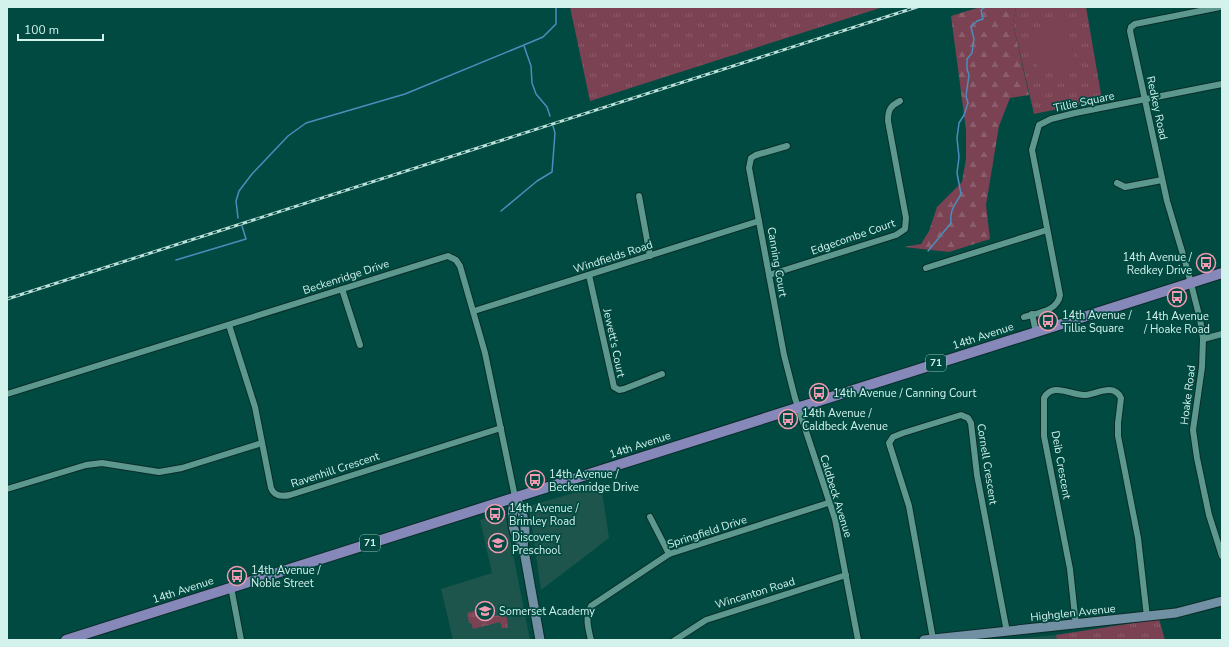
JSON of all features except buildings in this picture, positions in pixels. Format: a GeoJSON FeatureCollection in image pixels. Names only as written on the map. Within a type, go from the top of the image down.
{"type":"FeatureCollection","features":[{"type":"Feature","properties":{"kind":"main road","name":"14th Avenue"},"geometry":{"type":"LineString","coordinates":[[66,640],[515,496],[1222,273]]}},
{"type":"Feature","properties":{"kind":"street","name":"Redkey Road"},"geometry":{"type":"LineString","coordinates":[[1190,282],[1162,180],[1131,38],[1131,27],[1135,24],[1220,7]]}},
{"type":"Feature","properties":{"kind":"street"},"geometry":{"type":"LineString","coordinates":[[1145,100],[1222,84]]}},
{"type":"Feature","properties":{"kind":"street","name":"Tillie Square"},"geometry":{"type":"LineString","coordinates":[[1024,317],[1055,306],[1059,300],[1059,289],[1032,150],[1039,125],[1063,116],[1145,100]]}},
{"type":"Feature","properties":{"kind":"street","name":"Edgecombe Court"},"geometry":{"type":"LineString","coordinates":[[769,276],[888,238],[902,233],[905,229],[906,218],[888,121],[888,112],[892,105],[900,101]]}},
{"type":"Feature","properties":{"kind":"street","name":"Canning Court"},"geometry":{"type":"LineString","coordinates":[[788,146],[756,155],[751,158],[750,163],[759,221],[784,355],[798,407]]}},
{"type":"Feature","properties":{"kind":"street"},"geometry":{"type":"LineString","coordinates":[[1117,183],[1125,187],[1162,180]]}},
{"type":"Feature","properties":{"kind":"street"},"geometry":{"type":"LineString","coordinates":[[640,196],[650,256]]}},
{"type":"Feature","properties":{"kind":"street","name":"Windfields Road"},"geometry":{"type":"LineString","coordinates":[[474,312],[759,221]]}},
{"type":"Feature","properties":{"kind":"street"},"geometry":{"type":"LineString","coordinates":[[926,268],[1047,230]]}},
{"type":"Feature","properties":{"kind":"street","name":"Beckenridge Drive"},"geometry":{"type":"LineString","coordinates":[[7,394],[448,256],[456,260],[460,266],[474,312],[485,353],[515,496]]}},
{"type":"Feature","properties":{"kind":"street","name":"Jewett's Court"},"geometry":{"type":"LineString","coordinates":[[589,275],[614,388],[619,390],[624,389],[662,374]]}},
{"type":"Feature","properties":{"kind":"street","name":"Hoake Road"},"geometry":{"type":"LineString","coordinates":[[1190,282],[1202,339],[1202,367],[1193,430],[1208,508],[1222,556]]}},
{"type":"Feature","properties":{"kind":"street"},"geometry":{"type":"LineString","coordinates":[[342,289],[360,345]]}},
{"type":"Feature","properties":{"kind":"street"},"geometry":{"type":"LineString","coordinates":[[1032,314],[1036,332]]}},
{"type":"Feature","properties":{"kind":"street","name":"Ravenhill Crescent"},"geometry":{"type":"LineString","coordinates":[[229,325],[255,407],[273,492],[283,496],[501,428]]}},
{"type":"Feature","properties":{"kind":"street"},"geometry":{"type":"LineString","coordinates":[[1202,339],[1222,334]]}},
{"type":"Feature","properties":{"kind":"street","name":"Deib Crescent"},"geometry":{"type":"LineString","coordinates":[[1076,625],[1070,569],[1044,436],[1044,398],[1050,391],[1057,389],[1083,395],[1101,390],[1112,390],[1121,398],[1118,436],[1138,538],[1147,617]]}},
{"type":"Feature","properties":{"kind":"street","name":"Caldbeck Avenue"},"geometry":{"type":"LineString","coordinates":[[798,407],[828,504],[835,519],[858,640]]}},
{"type":"Feature","properties":{"kind":"street","name":"Cornell Crescent"},"geometry":{"type":"LineString","coordinates":[[929,639],[909,506],[889,443],[893,437],[903,433],[961,415],[968,418],[971,423],[976,475],[1007,632]]}},
{"type":"Feature","properties":{"kind":"street"},"geometry":{"type":"LineString","coordinates":[[7,489],[86,465],[102,463],[159,472],[182,468],[262,443]]}},
{"type":"Feature","properties":{"kind":"street"},"geometry":{"type":"LineString","coordinates":[[515,496],[521,508],[526,535],[523,545],[540,640]]}},
{"type":"Feature","properties":{"kind":"street","name":"Springfield Drive"},"geometry":{"type":"LineString","coordinates":[[591,640],[587,622],[591,606],[668,554],[828,504]]}},
{"type":"Feature","properties":{"kind":"street"},"geometry":{"type":"LineString","coordinates":[[650,517],[668,554]]}},
{"type":"Feature","properties":{"kind":"street","name":"Wincanton Road"},"geometry":{"type":"LineString","coordinates":[[675,640],[706,620],[846,575]]}},
{"type":"Feature","properties":{"kind":"street"},"geometry":{"type":"LineString","coordinates":[[231,587],[241,640]]}},
{"type":"Feature","properties":{"kind":"street","name":"Highglen Avenue"},"geometry":{"type":"LineString","coordinates":[[929,639],[1076,625],[1186,612],[1222,600]]}},
{"type":"Feature","properties":{"kind":"shaded area"},"geometry":{"type":"Polygon","coordinates":[[[601,485],[609,538],[541,590],[529,506],[601,485]]]}},
{"type":"Feature","properties":{"kind":"shaded area","name":"Somerset Academy"},"geometry":{"type":"Polygon","coordinates":[[[505,513],[530,640],[453,640],[441,589],[492,573],[480,520],[505,513]]]}},
{"type":"Feature","properties":{"kind":"shaded area"},"geometry":{"type":"Polygon","coordinates":[[[1056,635],[1057,640],[1003,640],[1056,635]]]}},
{"type":"Feature","properties":{"kind":"green space"},"geometry":{"type":"Polygon","coordinates":[[[570,7],[883,7],[590,101],[570,7]]]}},
{"type":"Feature","properties":{"kind":"green space"},"geometry":{"type":"Polygon","coordinates":[[[980,7],[1016,7],[1013,23],[1029,95],[1010,98],[999,126],[986,205],[990,239],[949,252],[904,247],[921,244],[929,231],[937,207],[962,182],[966,159],[966,130],[951,16],[980,7]]]}},
{"type":"Feature","properties":{"kind":"green space"},"geometry":{"type":"Polygon","coordinates":[[[1016,7],[1086,7],[1102,100],[1034,114],[1013,23],[1016,7]]]}},
{"type":"Feature","properties":{"kind":"green space"},"geometry":{"type":"Polygon","coordinates":[[[1066,21],[1076,65],[1039,73],[1030,29],[1066,21]]]}},
{"type":"Feature","properties":{"kind":"green space"},"geometry":{"type":"Polygon","coordinates":[[[488,607],[489,617],[506,614],[506,617],[504,617],[507,618],[508,628],[502,628],[500,622],[473,629],[471,623],[469,623],[467,613],[488,607]]]}},
{"type":"Feature","properties":{"kind":"green space"},"geometry":{"type":"Polygon","coordinates":[[[1159,619],[1165,640],[1057,640],[1056,635],[1159,619]]]}},
{"type":"Feature","properties":{"kind":"waterway"},"geometry":{"type":"LineString","coordinates":[[238,218],[236,201],[239,191],[252,174],[288,136],[306,123],[405,94],[543,37],[556,24],[556,7]]}},
{"type":"Feature","properties":{"kind":"waterway"},"geometry":{"type":"LineString","coordinates":[[928,251],[951,223],[952,211],[961,194],[957,173],[959,157],[957,138],[959,123],[964,115],[968,103],[966,96],[969,75],[967,69],[967,59],[972,53],[974,39],[971,27],[977,21],[983,19],[981,10],[984,8],[983,7]]}},
{"type":"Feature","properties":{"kind":"waterway"},"geometry":{"type":"LineString","coordinates":[[524,46],[531,66],[532,83],[536,94],[547,107],[550,116]]}},
{"type":"Feature","properties":{"kind":"waterway"},"geometry":{"type":"LineString","coordinates":[[501,211],[537,181],[552,172],[555,133],[553,126]]}},
{"type":"Feature","properties":{"kind":"waterway"},"geometry":{"type":"LineString","coordinates":[[176,260],[246,239],[242,226]]}},
{"type":"Feature","properties":{"kind":"railway"},"geometry":{"type":"LineString","coordinates":[[7,299],[917,7]]}},
{"type":"Feature","properties":{"kind":"place","name":"14th Avenue / Redkey Drive"},"geometry":{"type":"Point","coordinates":[1206,263]}},
{"type":"Feature","properties":{"kind":"place","name":"14th Avenue / Hoake Road"},"geometry":{"type":"Point","coordinates":[1177,297]}},
{"type":"Feature","properties":{"kind":"place","name":"14th Avenue / Tillie Square"},"geometry":{"type":"Point","coordinates":[1048,321]}},
{"type":"Feature","properties":{"kind":"place","name":"14th Avenue / Canning Court"},"geometry":{"type":"Point","coordinates":[819,393]}},
{"type":"Feature","properties":{"kind":"place","name":"14th Avenue / Caldbeck Avenue"},"geometry":{"type":"Point","coordinates":[788,419]}},
{"type":"Feature","properties":{"kind":"place","name":"14th Avenue / Beckenridge Drive"},"geometry":{"type":"Point","coordinates":[535,480]}},
{"type":"Feature","properties":{"kind":"place","name":"14th Avenue / Brimley Road"},"geometry":{"type":"Point","coordinates":[495,514]}},
{"type":"Feature","properties":{"kind":"place","name":"Discovery Preschool"},"geometry":{"type":"Point","coordinates":[498,543]}},
{"type":"Feature","properties":{"kind":"place","name":"14th Avenue / Noble Street"},"geometry":{"type":"Point","coordinates":[237,576]}},
{"type":"Feature","properties":{"kind":"place","name":"Somerset Academy"},"geometry":{"type":"Point","coordinates":[485,611]}}]}
